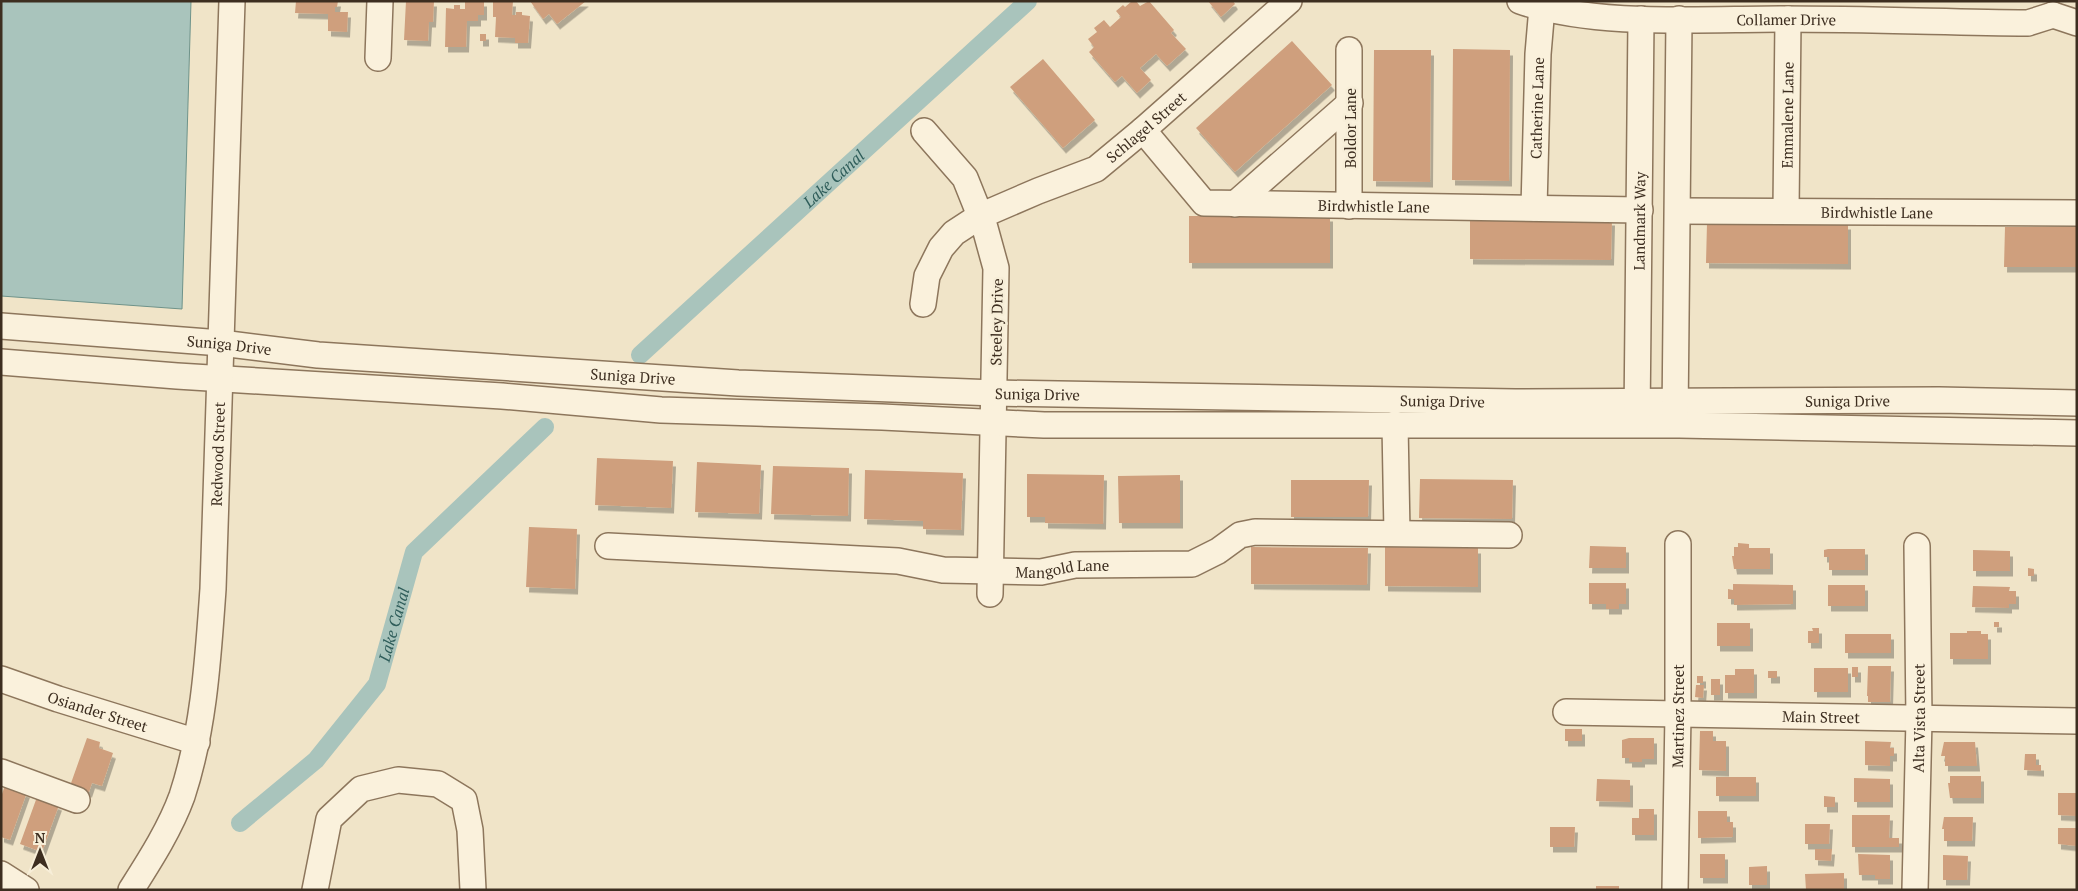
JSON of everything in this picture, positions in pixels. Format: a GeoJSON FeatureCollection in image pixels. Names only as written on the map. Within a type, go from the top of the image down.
{"type":"FeatureCollection","features":[{"type":"Feature","properties":{"kind":"street","name":"Redwood Street"},"geometry":{"type":"LineString","coordinates":[[131,890],[160,843],[181,797],[197,742],[207,670],[213,589],[232,1]]}},
{"type":"Feature","properties":{"kind":"street"},"geometry":{"type":"LineString","coordinates":[[378,58],[380,1]]}},
{"type":"Feature","properties":{"kind":"street","name":"Schlagel Street"},"geometry":{"type":"LineString","coordinates":[[923,304],[926,276],[941,248],[954,233],[980,216],[1096,169],[1289,1]]}},
{"type":"Feature","properties":{"kind":"street","name":"Collamer Drive"},"geometry":{"type":"LineString","coordinates":[[1531,4],[1583,8],[1641,18],[1788,19],[1865,11],[2028,23],[2055,8]]}},
{"type":"Feature","properties":{"kind":"street","name":"Catherine Lane"},"geometry":{"type":"LineString","coordinates":[[1531,4],[1538,54],[1534,208]]}},
{"type":"Feature","properties":{"kind":"street"},"geometry":{"type":"LineString","coordinates":[[2055,8],[2077,23]]}},
{"type":"Feature","properties":{"kind":"street","name":"Landmark Way"},"geometry":{"type":"LineString","coordinates":[[1637,413],[1641,18]]}},
{"type":"Feature","properties":{"kind":"street"},"geometry":{"type":"LineString","coordinates":[[1675,413],[1679,19]]}},
{"type":"Feature","properties":{"kind":"street","name":"Emmalene Lane"},"geometry":{"type":"LineString","coordinates":[[1786,210],[1788,19]]}},
{"type":"Feature","properties":{"kind":"street","name":"Boldor Lane"},"geometry":{"type":"LineString","coordinates":[[1349,50],[1349,206]]}},
{"type":"Feature","properties":{"kind":"street"},"geometry":{"type":"LineString","coordinates":[[1235,204],[1350,104]]}},
{"type":"Feature","properties":{"kind":"street","name":"Birdwhistle Lane"},"geometry":{"type":"LineString","coordinates":[[1143,130],[1204,203],[1640,210]]}},
{"type":"Feature","properties":{"kind":"street","name":"Steeley Drive"},"geometry":{"type":"LineString","coordinates":[[924,131],[965,178],[980,216],[996,268],[990,583]]}},
{"type":"Feature","properties":{"kind":"street","name":"Birdwhistle Lane"},"geometry":{"type":"LineString","coordinates":[[1678,211],[1786,210],[2077,214]]}},
{"type":"Feature","properties":{"kind":"street","name":"Suniga Drive"},"geometry":{"type":"LineString","coordinates":[[1,326],[221,343],[318,356],[728,383],[994,393],[1637,413],[1675,413],[1939,400],[2077,403]]}},
{"type":"Feature","properties":{"kind":"street","name":"Suniga Drive"},"geometry":{"type":"LineString","coordinates":[[1,362],[502,396],[661,410],[882,417],[994,424],[1395,424],[1637,413]]}},
{"type":"Feature","properties":{"kind":"street","name":"Suniga Drive"},"geometry":{"type":"LineString","coordinates":[[1675,413],[2077,433]]}},
{"type":"Feature","properties":{"kind":"street"},"geometry":{"type":"LineString","coordinates":[[1395,424],[1397,533]]}},
{"type":"Feature","properties":{"kind":"street","name":"Mangold Lane"},"geometry":{"type":"LineString","coordinates":[[608,546],[898,560],[990,583],[1074,564],[1192,564],[1218,551],[1240,535],[1256,532],[1510,535]]}},
{"type":"Feature","properties":{"kind":"street","name":"Martinez Street"},"geometry":{"type":"LineString","coordinates":[[1675,890],[1678,544]]}},
{"type":"Feature","properties":{"kind":"street","name":"Alta Vista Street"},"geometry":{"type":"LineString","coordinates":[[1915,890],[1919,719],[1917,546]]}},
{"type":"Feature","properties":{"kind":"street","name":"Osiander Street"},"geometry":{"type":"LineString","coordinates":[[1,679],[58,699],[197,742]]}},
{"type":"Feature","properties":{"kind":"street","name":"Main Street"},"geometry":{"type":"LineString","coordinates":[[1566,712],[2077,721]]}},
{"type":"Feature","properties":{"kind":"street"},"geometry":{"type":"LineString","coordinates":[[1,772],[76,800]]}},
{"type":"Feature","properties":{"kind":"street"},"geometry":{"type":"LineString","coordinates":[[315,890],[328,819],[361,789],[398,780],[438,784],[464,800],[470,830],[473,890]]}},
{"type":"Feature","properties":{"kind":"street"},"geometry":{"type":"LineString","coordinates":[[1,874],[26,890]]}},
{"type":"Feature","properties":{"kind":"water"},"geometry":{"type":"Polygon","coordinates":[[[1,1],[191,1],[182,309],[1,296],[1,1]]]}},
{"type":"Feature","properties":{"kind":"building"},"geometry":{"type":"Polygon","coordinates":[[[296,1],[338,1],[335,12],[348,12],[347,32],[328,31],[328,14],[295,13],[296,1]]]}},
{"type":"Feature","properties":{"kind":"building"},"geometry":{"type":"Polygon","coordinates":[[[406,1],[434,1],[433,22],[429,22],[428,41],[404,40],[406,1]]]}},
{"type":"Feature","properties":{"kind":"building"},"geometry":{"type":"Polygon","coordinates":[[[465,1],[484,1],[484,15],[478,15],[478,21],[467,21],[466,47],[445,47],[446,8],[454,9],[454,5],[460,5],[460,9],[465,9],[465,1]]]}},
{"type":"Feature","properties":{"kind":"building"},"geometry":{"type":"Polygon","coordinates":[[[493,1],[513,1],[512,15],[516,15],[516,12],[522,12],[522,15],[530,16],[528,43],[515,43],[515,38],[495,37],[496,17],[493,17],[493,1]]]}},
{"type":"Feature","properties":{"kind":"building"},"geometry":{"type":"Polygon","coordinates":[[[530,1],[586,1],[557,24],[549,14],[543,19],[530,1]]]}},
{"type":"Feature","properties":{"kind":"building"},"geometry":{"type":"Polygon","coordinates":[[[1132,1],[1136,1],[1140,6],[1149,1],[1174,30],[1171,33],[1186,49],[1167,66],[1156,54],[1140,68],[1151,80],[1137,93],[1122,76],[1115,82],[1089,52],[1094,47],[1088,39],[1097,32],[1094,28],[1104,20],[1110,27],[1121,17],[1116,11],[1132,1]]]}},
{"type":"Feature","properties":{"kind":"building"},"geometry":{"type":"Polygon","coordinates":[[[1208,1],[1233,1],[1235,4],[1221,17],[1208,1]]]}},
{"type":"Feature","properties":{"kind":"building"},"geometry":{"type":"Polygon","coordinates":[[[480,34],[486,34],[486,41],[480,41],[480,34]]]}},
{"type":"Feature","properties":{"kind":"building"},"geometry":{"type":"Polygon","coordinates":[[[1292,41],[1332,85],[1235,172],[1196,128],[1292,41]]]}},
{"type":"Feature","properties":{"kind":"building"},"geometry":{"type":"Polygon","coordinates":[[[1453,49],[1510,50],[1509,181],[1452,180],[1453,49]]]}},
{"type":"Feature","properties":{"kind":"building"},"geometry":{"type":"Polygon","coordinates":[[[1374,50],[1431,50],[1430,182],[1373,181],[1374,50]]]}},
{"type":"Feature","properties":{"kind":"building"},"geometry":{"type":"Polygon","coordinates":[[[1043,59],[1095,120],[1063,148],[1010,87],[1043,59]]]}},
{"type":"Feature","properties":{"kind":"building"},"geometry":{"type":"Polygon","coordinates":[[[1189,216],[1330,216],[1330,263],[1189,263],[1189,216]]]}},
{"type":"Feature","properties":{"kind":"building"},"geometry":{"type":"Polygon","coordinates":[[[1470,219],[1612,220],[1611,260],[1470,259],[1470,219]]]}},
{"type":"Feature","properties":{"kind":"building"},"geometry":{"type":"Polygon","coordinates":[[[1707,223],[1848,224],[1848,264],[1706,263],[1707,223]]]}},
{"type":"Feature","properties":{"kind":"building"},"geometry":{"type":"Polygon","coordinates":[[[2005,227],[2077,227],[2077,267],[2004,267],[2005,227]]]}},
{"type":"Feature","properties":{"kind":"building"},"geometry":{"type":"Polygon","coordinates":[[[597,458],[673,461],[671,508],[595,505],[597,458]]]}},
{"type":"Feature","properties":{"kind":"building"},"geometry":{"type":"Polygon","coordinates":[[[697,462],[761,465],[759,514],[695,512],[697,462]]]}},
{"type":"Feature","properties":{"kind":"building"},"geometry":{"type":"Polygon","coordinates":[[[773,466],[849,468],[848,516],[771,514],[773,466]]]}},
{"type":"Feature","properties":{"kind":"building"},"geometry":{"type":"Polygon","coordinates":[[[865,470],[963,473],[961,530],[923,529],[923,521],[864,519],[865,470]]]}},
{"type":"Feature","properties":{"kind":"building"},"geometry":{"type":"Polygon","coordinates":[[[1027,474],[1104,475],[1103,524],[1045,523],[1045,517],[1027,517],[1027,474]]]}},
{"type":"Feature","properties":{"kind":"building"},"geometry":{"type":"Polygon","coordinates":[[[1180,475],[1180,523],[1119,523],[1118,476],[1180,475]]]}},
{"type":"Feature","properties":{"kind":"building"},"geometry":{"type":"Polygon","coordinates":[[[1420,479],[1513,480],[1512,519],[1419,518],[1420,479]]]}},
{"type":"Feature","properties":{"kind":"building"},"geometry":{"type":"Polygon","coordinates":[[[1291,480],[1369,480],[1368,517],[1291,517],[1291,480]]]}},
{"type":"Feature","properties":{"kind":"building"},"geometry":{"type":"Polygon","coordinates":[[[529,527],[577,529],[575,589],[526,587],[529,527]]]}},
{"type":"Feature","properties":{"kind":"building"},"geometry":{"type":"Polygon","coordinates":[[[1738,543],[1749,544],[1749,548],[1770,548],[1770,569],[1734,569],[1732,556],[1734,556],[1734,547],[1738,547],[1738,543]]]}},
{"type":"Feature","properties":{"kind":"building"},"geometry":{"type":"Polygon","coordinates":[[[1590,546],[1626,547],[1626,568],[1589,568],[1590,546]]]}},
{"type":"Feature","properties":{"kind":"building"},"geometry":{"type":"Polygon","coordinates":[[[1251,547],[1368,548],[1367,585],[1251,584],[1251,547]]]}},
{"type":"Feature","properties":{"kind":"building"},"geometry":{"type":"Polygon","coordinates":[[[1385,547],[1478,548],[1478,587],[1385,586],[1385,547]]]}},
{"type":"Feature","properties":{"kind":"building"},"geometry":{"type":"Polygon","coordinates":[[[1865,549],[1865,570],[1829,570],[1829,557],[1824,557],[1824,550],[1865,549]]]}},
{"type":"Feature","properties":{"kind":"building"},"geometry":{"type":"Polygon","coordinates":[[[1973,550],[2010,551],[2010,571],[1973,571],[1973,550]]]}},
{"type":"Feature","properties":{"kind":"building"},"geometry":{"type":"Polygon","coordinates":[[[2028,568],[2034,569],[2034,576],[2028,576],[2028,568]]]}},
{"type":"Feature","properties":{"kind":"building"},"geometry":{"type":"Polygon","coordinates":[[[1589,583],[1626,583],[1626,604],[1619,604],[1619,609],[1606,609],[1606,604],[1589,604],[1589,583]]]}},
{"type":"Feature","properties":{"kind":"building"},"geometry":{"type":"Polygon","coordinates":[[[1733,584],[1793,585],[1793,604],[1734,605],[1734,599],[1728,599],[1728,589],[1733,590],[1733,584]]]}},
{"type":"Feature","properties":{"kind":"building"},"geometry":{"type":"Polygon","coordinates":[[[1828,585],[1865,585],[1865,606],[1828,606],[1828,585]]]}},
{"type":"Feature","properties":{"kind":"building"},"geometry":{"type":"Polygon","coordinates":[[[1973,586],[2010,587],[2009,591],[2016,591],[2016,604],[2009,604],[2009,608],[1972,607],[1973,586]]]}},
{"type":"Feature","properties":{"kind":"building"},"geometry":{"type":"Polygon","coordinates":[[[1994,622],[1999,622],[1999,627],[1994,627],[1994,622]]]}},
{"type":"Feature","properties":{"kind":"building"},"geometry":{"type":"Polygon","coordinates":[[[1717,623],[1750,623],[1750,646],[1717,646],[1717,623]]]}},
{"type":"Feature","properties":{"kind":"building"},"geometry":{"type":"Polygon","coordinates":[[[1812,628],[1819,628],[1819,643],[1808,643],[1808,631],[1813,631],[1812,628]]]}},
{"type":"Feature","properties":{"kind":"building"},"geometry":{"type":"Polygon","coordinates":[[[1967,631],[1981,631],[1981,634],[1988,634],[1988,659],[1950,659],[1950,633],[1967,633],[1967,631]]]}},
{"type":"Feature","properties":{"kind":"building"},"geometry":{"type":"Polygon","coordinates":[[[1845,634],[1891,634],[1891,653],[1845,653],[1845,634]]]}},
{"type":"Feature","properties":{"kind":"building"},"geometry":{"type":"Polygon","coordinates":[[[1868,666],[1891,666],[1890,702],[1868,702],[1868,666]]]}},
{"type":"Feature","properties":{"kind":"building"},"geometry":{"type":"Polygon","coordinates":[[[1852,667],[1858,667],[1858,677],[1852,677],[1852,667]]]}},
{"type":"Feature","properties":{"kind":"building"},"geometry":{"type":"Polygon","coordinates":[[[1814,668],[1848,668],[1848,692],[1814,692],[1814,668]]]}},
{"type":"Feature","properties":{"kind":"building"},"geometry":{"type":"Polygon","coordinates":[[[1735,669],[1754,669],[1754,693],[1725,693],[1725,675],[1735,675],[1735,669]]]}},
{"type":"Feature","properties":{"kind":"building"},"geometry":{"type":"Polygon","coordinates":[[[1768,671],[1777,671],[1777,678],[1768,678],[1768,671]]]}},
{"type":"Feature","properties":{"kind":"building"},"geometry":{"type":"Polygon","coordinates":[[[1697,676],[1703,676],[1703,683],[1697,683],[1697,676]]]}},
{"type":"Feature","properties":{"kind":"building"},"geometry":{"type":"Polygon","coordinates":[[[1711,679],[1720,679],[1720,695],[1711,695],[1711,679]]]}},
{"type":"Feature","properties":{"kind":"building"},"geometry":{"type":"Polygon","coordinates":[[[1696,685],[1704,685],[1703,698],[1695,697],[1696,685]]]}},
{"type":"Feature","properties":{"kind":"building"},"geometry":{"type":"Polygon","coordinates":[[[1565,729],[1582,729],[1582,741],[1565,741],[1565,729]]]}},
{"type":"Feature","properties":{"kind":"building"},"geometry":{"type":"Polygon","coordinates":[[[1700,731],[1713,731],[1713,741],[1726,741],[1726,771],[1699,770],[1700,731]]]}},
{"type":"Feature","properties":{"kind":"building"},"geometry":{"type":"Polygon","coordinates":[[[87,738],[100,742],[99,748],[113,753],[102,786],[92,783],[89,792],[70,786],[87,738]]]}},
{"type":"Feature","properties":{"kind":"building"},"geometry":{"type":"Polygon","coordinates":[[[1629,738],[1654,738],[1654,759],[1642,759],[1642,762],[1629,762],[1629,758],[1622,758],[1622,740],[1629,738]]]}},
{"type":"Feature","properties":{"kind":"building"},"geometry":{"type":"Polygon","coordinates":[[[1865,741],[1891,742],[1890,748],[1894,748],[1894,756],[1890,756],[1890,766],[1865,765],[1865,741]]]}},
{"type":"Feature","properties":{"kind":"building"},"geometry":{"type":"Polygon","coordinates":[[[1944,742],[1975,742],[1977,766],[1945,766],[1945,756],[1941,756],[1944,742]]]}},
{"type":"Feature","properties":{"kind":"building"},"geometry":{"type":"Polygon","coordinates":[[[2025,754],[2036,754],[2036,765],[2041,765],[2041,771],[2024,770],[2025,754]]]}},
{"type":"Feature","properties":{"kind":"building"},"geometry":{"type":"Polygon","coordinates":[[[1950,776],[1981,776],[1981,798],[1950,798],[1948,783],[1950,783],[1950,776]]]}},
{"type":"Feature","properties":{"kind":"building"},"geometry":{"type":"Polygon","coordinates":[[[1716,777],[1756,777],[1756,796],[1716,796],[1716,777]]]}},
{"type":"Feature","properties":{"kind":"building"},"geometry":{"type":"Polygon","coordinates":[[[1854,778],[1890,779],[1890,802],[1854,802],[1854,778]]]}},
{"type":"Feature","properties":{"kind":"building"},"geometry":{"type":"Polygon","coordinates":[[[1597,779],[1630,780],[1630,802],[1596,801],[1597,779]]]}},
{"type":"Feature","properties":{"kind":"building"},"geometry":{"type":"Polygon","coordinates":[[[5,785],[27,792],[10,840],[1,837],[1,797],[5,785]]]}},
{"type":"Feature","properties":{"kind":"building"},"geometry":{"type":"Polygon","coordinates":[[[2058,793],[2077,793],[2077,816],[2058,815],[2058,793]]]}},
{"type":"Feature","properties":{"kind":"building"},"geometry":{"type":"Polygon","coordinates":[[[1824,796],[1835,797],[1835,807],[1824,807],[1824,796]]]}},
{"type":"Feature","properties":{"kind":"building"},"geometry":{"type":"Polygon","coordinates":[[[37,797],[59,805],[42,852],[20,844],[37,797]]]}},
{"type":"Feature","properties":{"kind":"building"},"geometry":{"type":"Polygon","coordinates":[[[1639,809],[1654,809],[1654,835],[1632,835],[1632,818],[1639,818],[1639,809]]]}},
{"type":"Feature","properties":{"kind":"building"},"geometry":{"type":"Polygon","coordinates":[[[1698,811],[1727,811],[1727,822],[1733,822],[1733,837],[1698,838],[1698,811]]]}},
{"type":"Feature","properties":{"kind":"building"},"geometry":{"type":"Polygon","coordinates":[[[1852,815],[1890,815],[1889,838],[1899,838],[1899,847],[1852,847],[1852,815]]]}},
{"type":"Feature","properties":{"kind":"building"},"geometry":{"type":"Polygon","coordinates":[[[1944,817],[1973,817],[1972,841],[1944,841],[1944,829],[1942,829],[1944,817]]]}},
{"type":"Feature","properties":{"kind":"building"},"geometry":{"type":"Polygon","coordinates":[[[1805,824],[1830,824],[1829,844],[1805,844],[1805,824]]]}},
{"type":"Feature","properties":{"kind":"building"},"geometry":{"type":"Polygon","coordinates":[[[1550,827],[1575,827],[1574,847],[1550,847],[1550,827]]]}},
{"type":"Feature","properties":{"kind":"building"},"geometry":{"type":"Polygon","coordinates":[[[2058,828],[2077,828],[2077,846],[2058,844],[2058,828]]]}},
{"type":"Feature","properties":{"kind":"building"},"geometry":{"type":"Polygon","coordinates":[[[1815,849],[1832,849],[1831,861],[1815,860],[1815,849]]]}},
{"type":"Feature","properties":{"kind":"building"},"geometry":{"type":"Polygon","coordinates":[[[1700,854],[1725,854],[1725,878],[1700,878],[1700,854]]]}},
{"type":"Feature","properties":{"kind":"building"},"geometry":{"type":"Polygon","coordinates":[[[1858,854],[1890,855],[1890,879],[1875,879],[1875,875],[1859,875],[1858,854]]]}},
{"type":"Feature","properties":{"kind":"building"},"geometry":{"type":"Polygon","coordinates":[[[1943,855],[1968,856],[1967,880],[1943,880],[1943,855]]]}},
{"type":"Feature","properties":{"kind":"building"},"geometry":{"type":"Polygon","coordinates":[[[1767,866],[1767,885],[1749,885],[1749,867],[1767,866]]]}},
{"type":"Feature","properties":{"kind":"building"},"geometry":{"type":"Polygon","coordinates":[[[1844,873],[1844,890],[1806,890],[1805,874],[1844,873]]]}},
{"type":"Feature","properties":{"kind":"building"},"geometry":{"type":"Polygon","coordinates":[[[1596,886],[1619,886],[1619,890],[1596,890],[1596,886]]]}},
{"type":"Feature","properties":{"kind":"waterway","name":"Lake Canal"},"geometry":{"type":"LineString","coordinates":[[640,355],[1028,1]]}},
{"type":"Feature","properties":{"kind":"waterway","name":"Lake Canal"},"geometry":{"type":"LineString","coordinates":[[240,823],[316,760],[377,684],[414,552],[545,427]]}}]}
